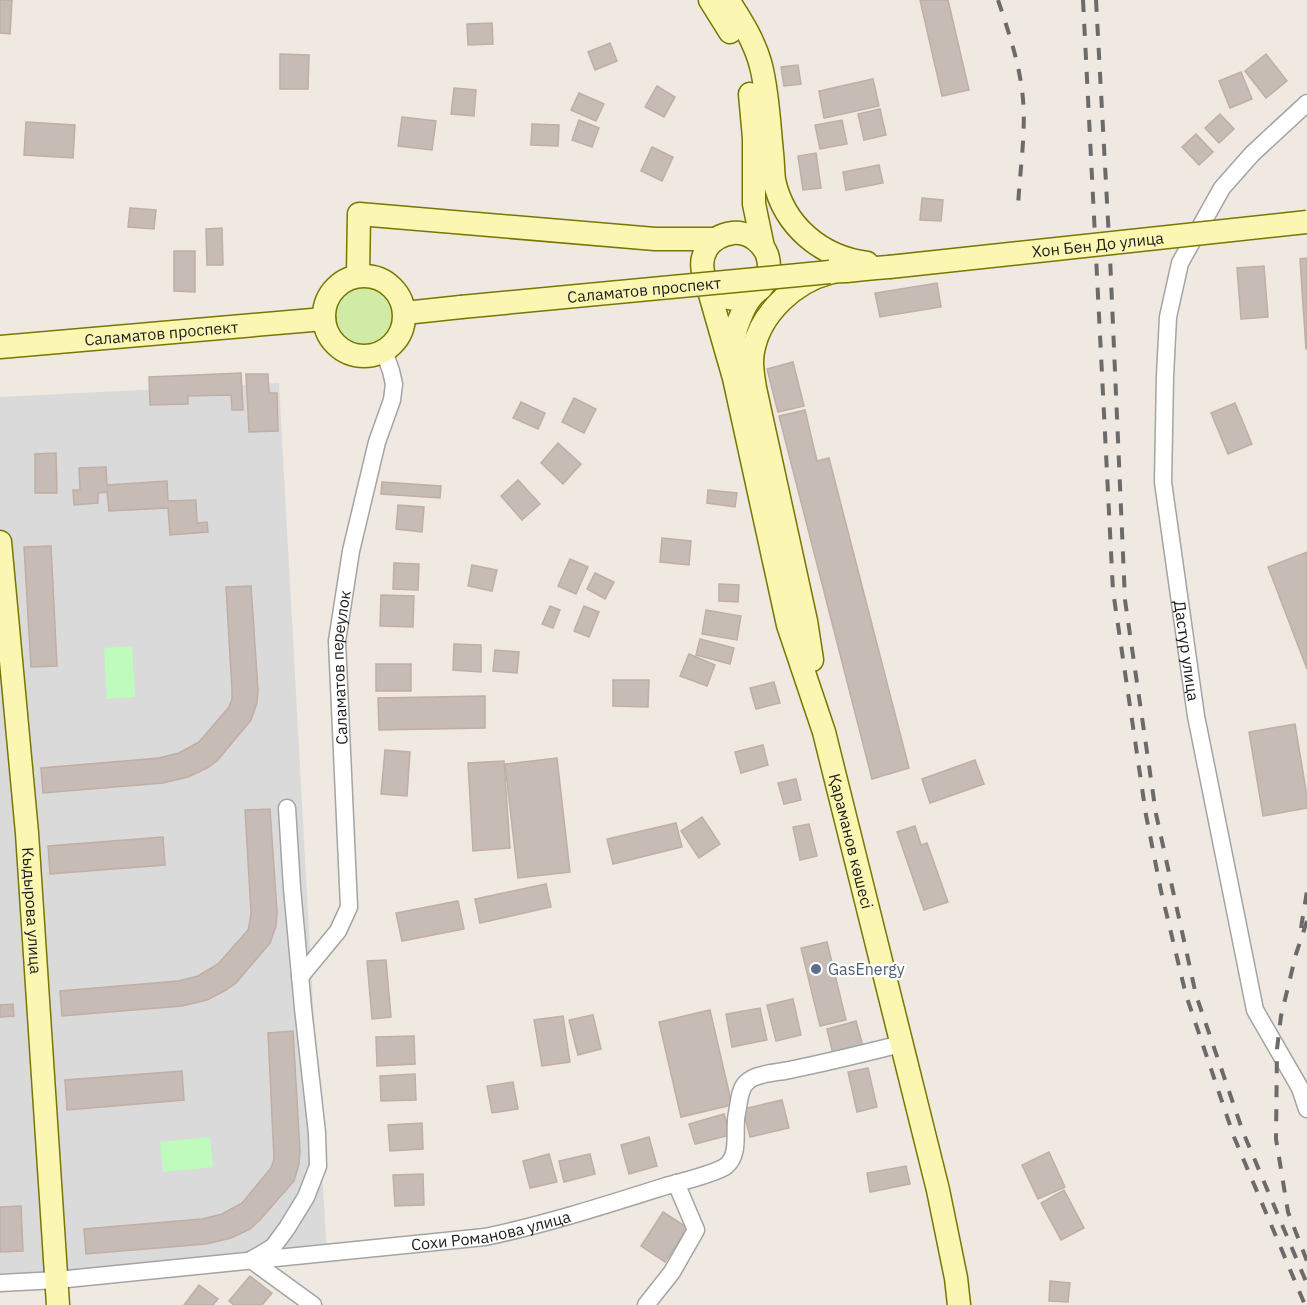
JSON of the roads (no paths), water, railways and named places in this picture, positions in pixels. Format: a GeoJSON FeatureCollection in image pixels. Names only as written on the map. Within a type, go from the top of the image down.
{"type":"FeatureCollection","features":[{"type":"Feature","properties":{"kind":"street"},"geometry":{"type":"LineString","coordinates":[[655,239],[676,247],[690,257],[714,292],[723,297],[744,298],[753,294],[767,278],[768,257],[763,247],[754,204],[752,103],[745,69],[734,39],[710,0]]}},
{"type":"Feature","properties":{"kind":"street"},"geometry":{"type":"LineString","coordinates":[[728,0],[748,32],[760,65],[769,119],[774,180],[781,203],[792,222],[806,237],[838,256],[855,262],[889,267]]}},
{"type":"Feature","properties":{"kind":"street","name":"Дастур улица"},"geometry":{"type":"LineString","coordinates":[[1307,103],[1252,154],[1222,188],[1180,263],[1168,317],[1163,482],[1196,716],[1255,1010],[1300,1088],[1307,1109]]}},
{"type":"Feature","properties":{"kind":"street"},"geometry":{"type":"LineString","coordinates":[[734,378],[705,278],[702,260],[707,249],[736,219],[753,179]]}},
{"type":"Feature","properties":{"kind":"street"},"geometry":{"type":"LineString","coordinates":[[358,275],[359,214],[655,239],[719,237],[738,233],[752,237],[763,247]]}},
{"type":"Feature","properties":{"kind":"street","name":"Хон Бен До улица"},"geometry":{"type":"LineString","coordinates":[[889,267],[1307,222]]}},
{"type":"Feature","properties":{"kind":"street","name":"Саламатов проспект"},"geometry":{"type":"LineString","coordinates":[[405,313],[889,267]]}},
{"type":"Feature","properties":{"kind":"street"},"geometry":{"type":"LineString","coordinates":[[824,732],[806,621],[754,388],[752,369],[754,347],[772,311],[787,296],[830,272]]}},
{"type":"Feature","properties":{"kind":"street"},"geometry":{"type":"LineString","coordinates":[[358,275],[375,276],[389,284],[400,297],[405,313],[403,328],[396,341],[384,351],[369,356],[353,354],[339,347],[328,335],[324,319],[325,304],[332,291],[344,281],[358,275]]}},
{"type":"Feature","properties":{"kind":"street"},"geometry":{"type":"LineString","coordinates":[[734,378],[733,346],[738,320],[753,294]]}},
{"type":"Feature","properties":{"kind":"street","name":"Саламатов проспект"},"geometry":{"type":"LineString","coordinates":[[0,347],[324,319]]}},
{"type":"Feature","properties":{"kind":"street","name":"Саламатов переулок"},"geometry":{"type":"LineString","coordinates":[[300,977],[338,931],[349,907],[337,641],[351,552],[377,442],[392,400],[394,384],[384,351]]}},
{"type":"Feature","properties":{"kind":"street","name":"Қараманов көшесі"},"geometry":{"type":"LineString","coordinates":[[734,378],[788,625],[824,732],[938,1190],[959,1305]]}},
{"type":"Feature","properties":{"kind":"street","name":"Кыдырова улица"},"geometry":{"type":"LineString","coordinates":[[0,542],[27,833],[58,1305]]}},
{"type":"Feature","properties":{"kind":"street"},"geometry":{"type":"LineString","coordinates":[[287,808],[300,977],[318,1133],[318,1166],[306,1197],[287,1228],[273,1247],[251,1260],[313,1305]]}},
{"type":"Feature","properties":{"kind":"street","name":"Сохи Романова улица"},"geometry":{"type":"LineString","coordinates":[[0,1283],[57,1280],[485,1237],[544,1223],[676,1184],[729,1164],[734,1155],[736,1118],[742,1091],[745,1084],[752,1079],[760,1075],[794,1070],[901,1044]]}},
{"type":"Feature","properties":{"kind":"street"},"geometry":{"type":"LineString","coordinates":[[646,1305],[672,1272],[696,1230],[676,1184]]}},
{"type":"Feature","properties":{"kind":"railway"},"geometry":{"type":"LineString","coordinates":[[998,0],[1009,33],[1022,90],[1023,133],[1018,206]]}},
{"type":"Feature","properties":{"kind":"railway"},"geometry":{"type":"LineString","coordinates":[[1083,0],[1113,591],[1146,815],[1161,891],[1186,995],[1234,1137],[1305,1305]]}},
{"type":"Feature","properties":{"kind":"railway"},"geometry":{"type":"LineString","coordinates":[[1096,0],[1125,600],[1156,814],[1196,995],[1243,1132],[1307,1284]]}},
{"type":"Feature","properties":{"kind":"railway"},"geometry":{"type":"LineString","coordinates":[[1301,928],[1307,891]]}},
{"type":"Feature","properties":{"kind":"railway"},"geometry":{"type":"LineString","coordinates":[[1307,921],[1296,954],[1281,1016],[1277,1049],[1276,1139],[1288,1212],[1307,1261]]}},
{"type":"Feature","properties":{"kind":"place","name":"GasEnergy"},"geometry":{"type":"Point","coordinates":[816,969]}}]}
